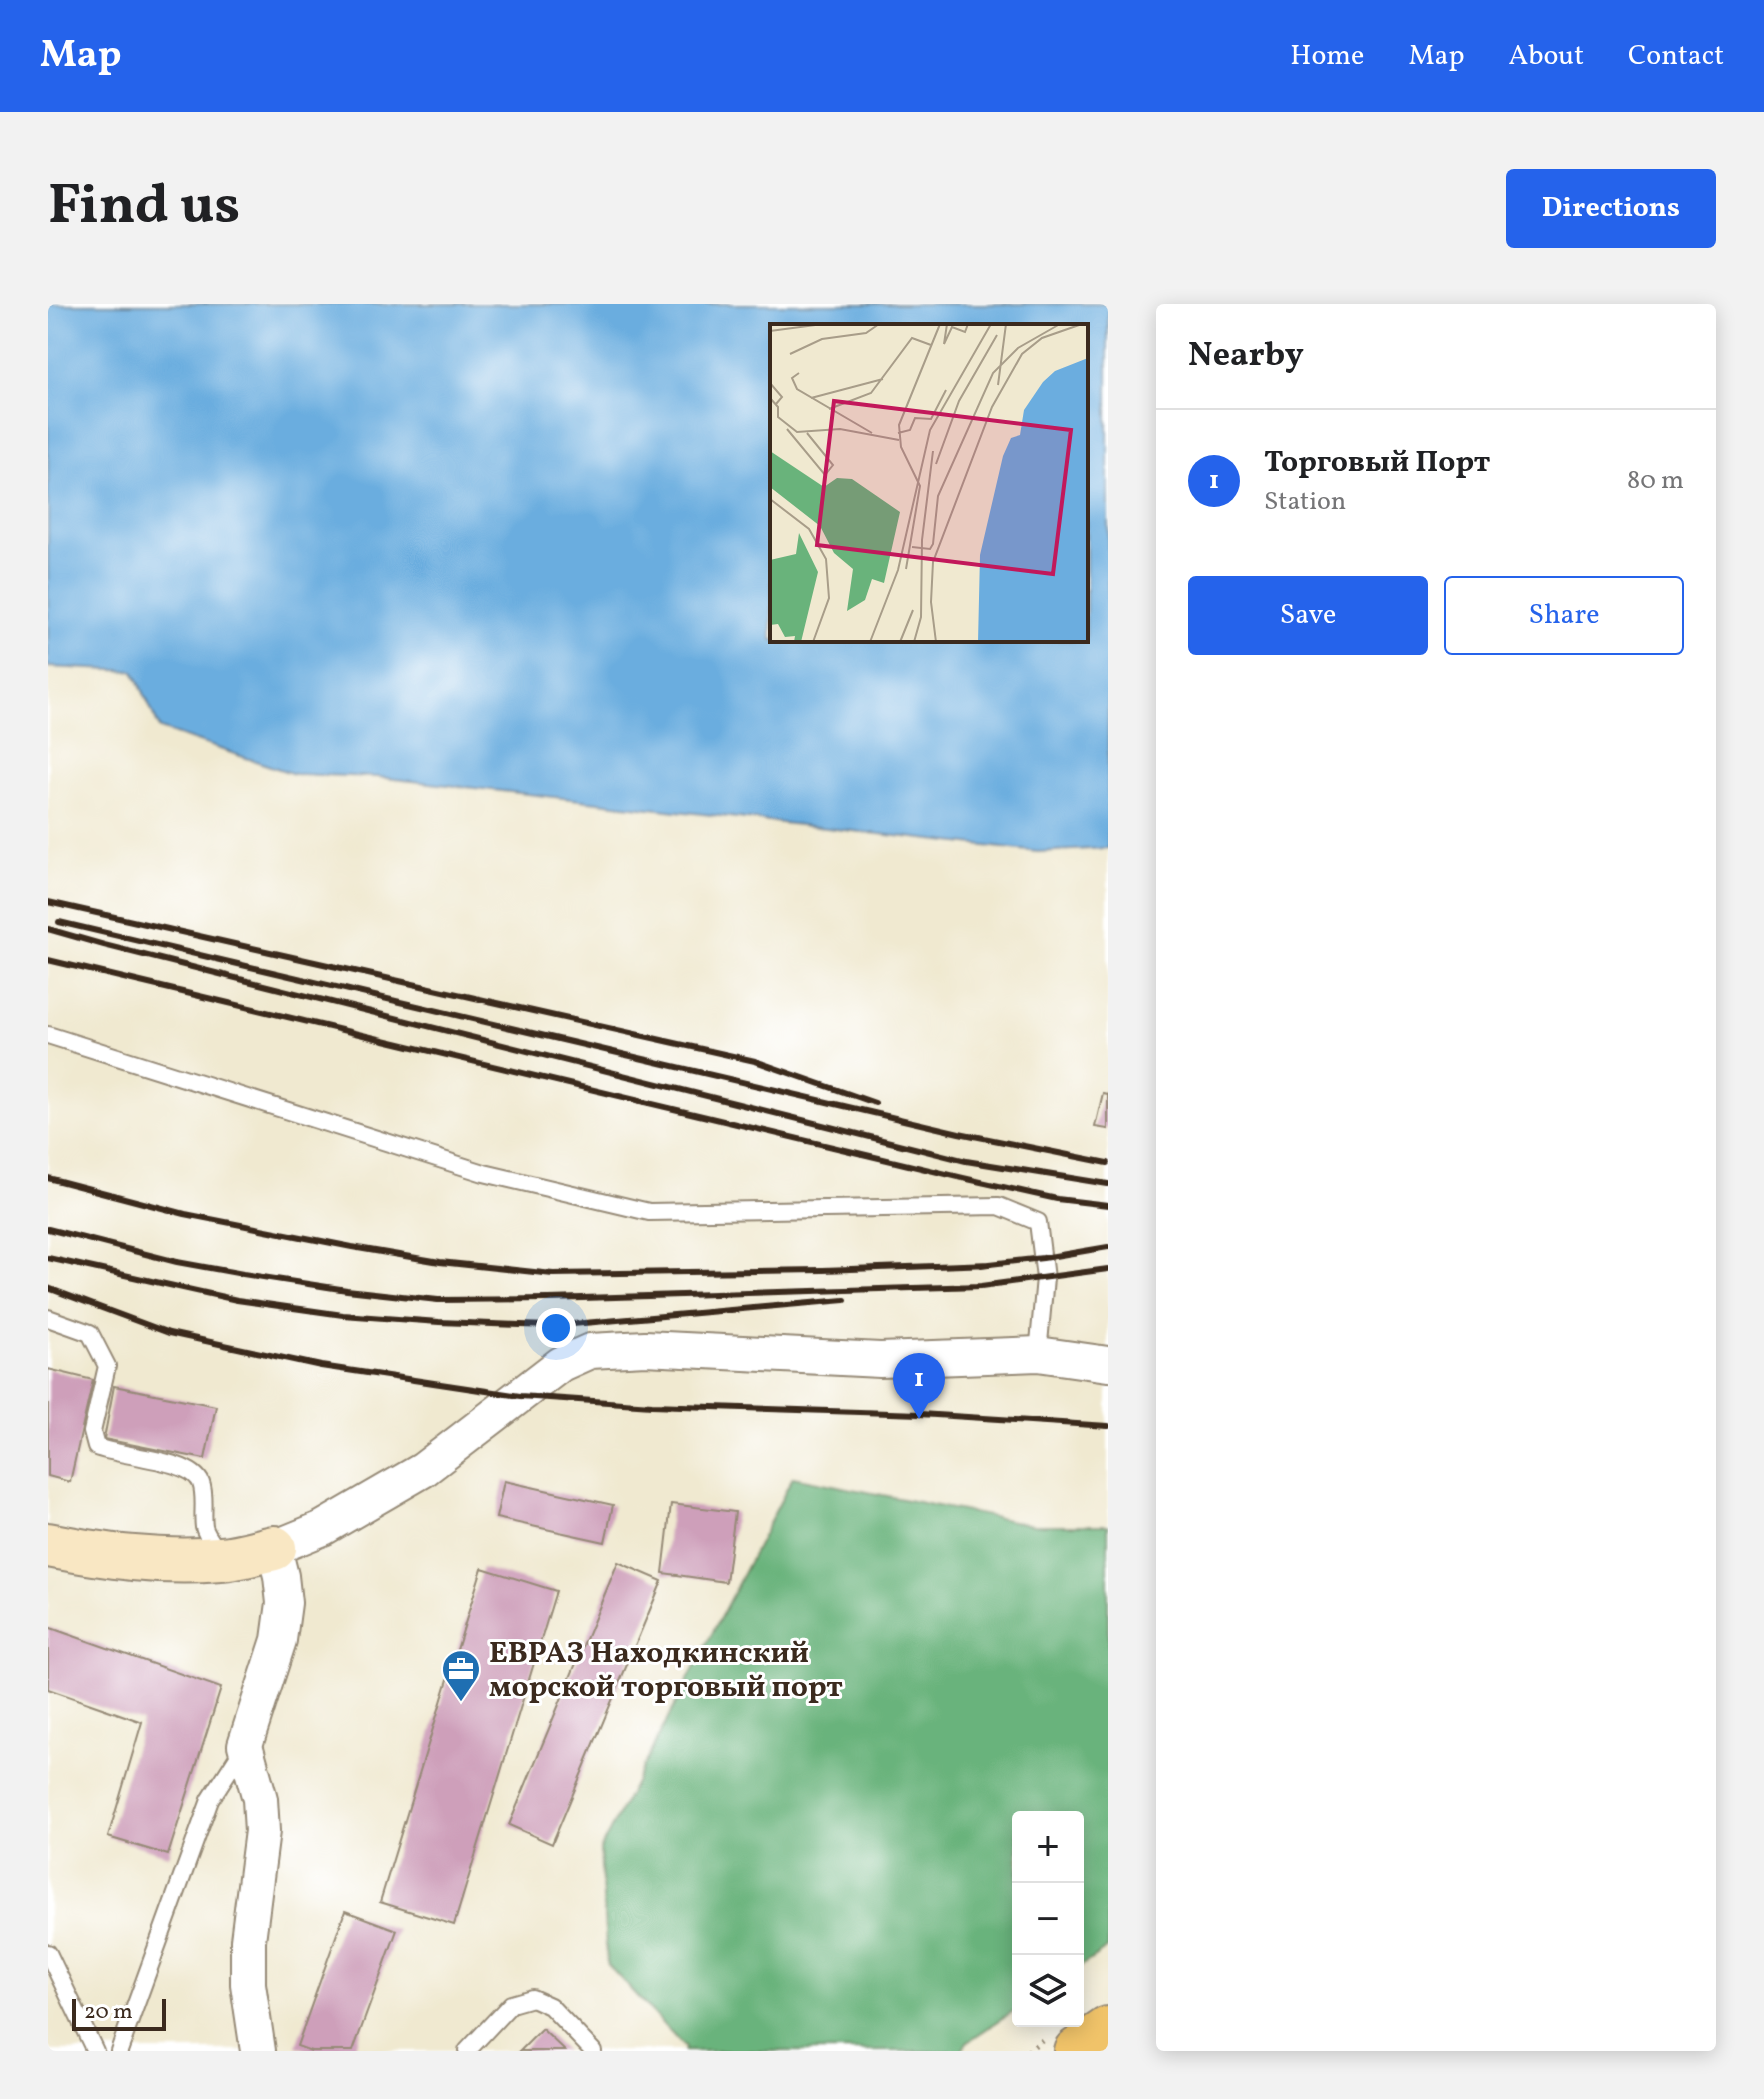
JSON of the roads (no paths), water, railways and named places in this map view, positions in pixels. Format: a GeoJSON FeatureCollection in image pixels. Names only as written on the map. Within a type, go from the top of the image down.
{"type":"FeatureCollection","features":[{"type":"Feature","properties":{"kind":"main road"},"geometry":{"type":"LineString","coordinates":[[1076,2051],[1108,2029]]}},
{"type":"Feature","properties":{"kind":"street"},"geometry":{"type":"LineString","coordinates":[[48,1545],[102,1556],[167,1561],[223,1559],[274,1548],[323,1528],[423,1470],[561,1364],[590,1351],[645,1348],[880,1360],[1038,1354],[1108,1364]]}},
{"type":"Feature","properties":{"kind":"street"},"geometry":{"type":"LineString","coordinates":[[258,2051],[248,1984],[248,1940],[262,1831],[260,1799],[245,1745],[279,1640],[284,1603],[274,1548]]}},
{"type":"Feature","properties":{"kind":"lane"},"geometry":{"type":"LineString","coordinates":[[48,1035],[484,1173],[649,1212],[999,1206],[1038,1222],[1045,1278],[1038,1354]]}},
{"type":"Feature","properties":{"kind":"lane"},"geometry":{"type":"LineString","coordinates":[[48,1318],[90,1333],[107,1366],[92,1432],[96,1447],[113,1454],[181,1465],[193,1471],[201,1483],[205,1530],[223,1559]]}},
{"type":"Feature","properties":{"kind":"lane"},"geometry":{"type":"LineString","coordinates":[[119,2051],[210,1800],[245,1745]]}},
{"type":"Feature","properties":{"kind":"lane"},"geometry":{"type":"LineString","coordinates":[[48,1953],[95,2051]]}},
{"type":"Feature","properties":{"kind":"lane"},"geometry":{"type":"LineString","coordinates":[[467,2051],[511,2004],[532,1998],[550,2006],[593,2051]]}},
{"type":"Feature","properties":{"kind":"water"},"geometry":{"type":"Polygon","coordinates":[[[48,304],[1108,304],[1108,848],[1038,852],[377,777],[294,774],[160,729],[134,671],[48,667],[48,304]]]}},
{"type":"Feature","properties":{"kind":"railway"},"geometry":{"type":"LineString","coordinates":[[48,902],[755,1061],[875,1103]]}},
{"type":"Feature","properties":{"kind":"railway"},"geometry":{"type":"LineString","coordinates":[[59,922],[959,1133],[1108,1163]]}},
{"type":"Feature","properties":{"kind":"railway"},"geometry":{"type":"LineString","coordinates":[[48,929],[966,1161],[1108,1184]]}},
{"type":"Feature","properties":{"kind":"railway"},"geometry":{"type":"LineString","coordinates":[[48,960],[963,1178],[1057,1199],[1108,1205]]}},
{"type":"Feature","properties":{"kind":"railway"},"geometry":{"type":"LineString","coordinates":[[48,1178],[185,1214],[352,1247],[440,1262],[553,1274],[991,1264]]}},
{"type":"Feature","properties":{"kind":"railway"},"geometry":{"type":"LineString","coordinates":[[48,1229],[177,1262],[347,1290],[438,1300],[981,1286],[1108,1269]]}},
{"type":"Feature","properties":{"kind":"railway"},"geometry":{"type":"LineString","coordinates":[[981,1265],[1108,1247]]}},
{"type":"Feature","properties":{"kind":"railway"},"geometry":{"type":"LineString","coordinates":[[48,1258],[237,1300],[343,1315],[439,1322],[550,1326],[845,1300]]}},
{"type":"Feature","properties":{"kind":"railway"},"geometry":{"type":"LineString","coordinates":[[48,1288],[169,1333],[321,1366],[520,1396],[652,1405],[920,1414],[1108,1426]]}},
{"type":"Feature","properties":{"kind":"place","name":"Торговый Порт"},"geometry":{"type":"Point","coordinates":[919,1419]}},
{"type":"Feature","properties":{"kind":"place","name":"ЕВРАЗ Находкинский морской торговый порт"},"geometry":{"type":"Point","coordinates":[461,1703]}}]}
